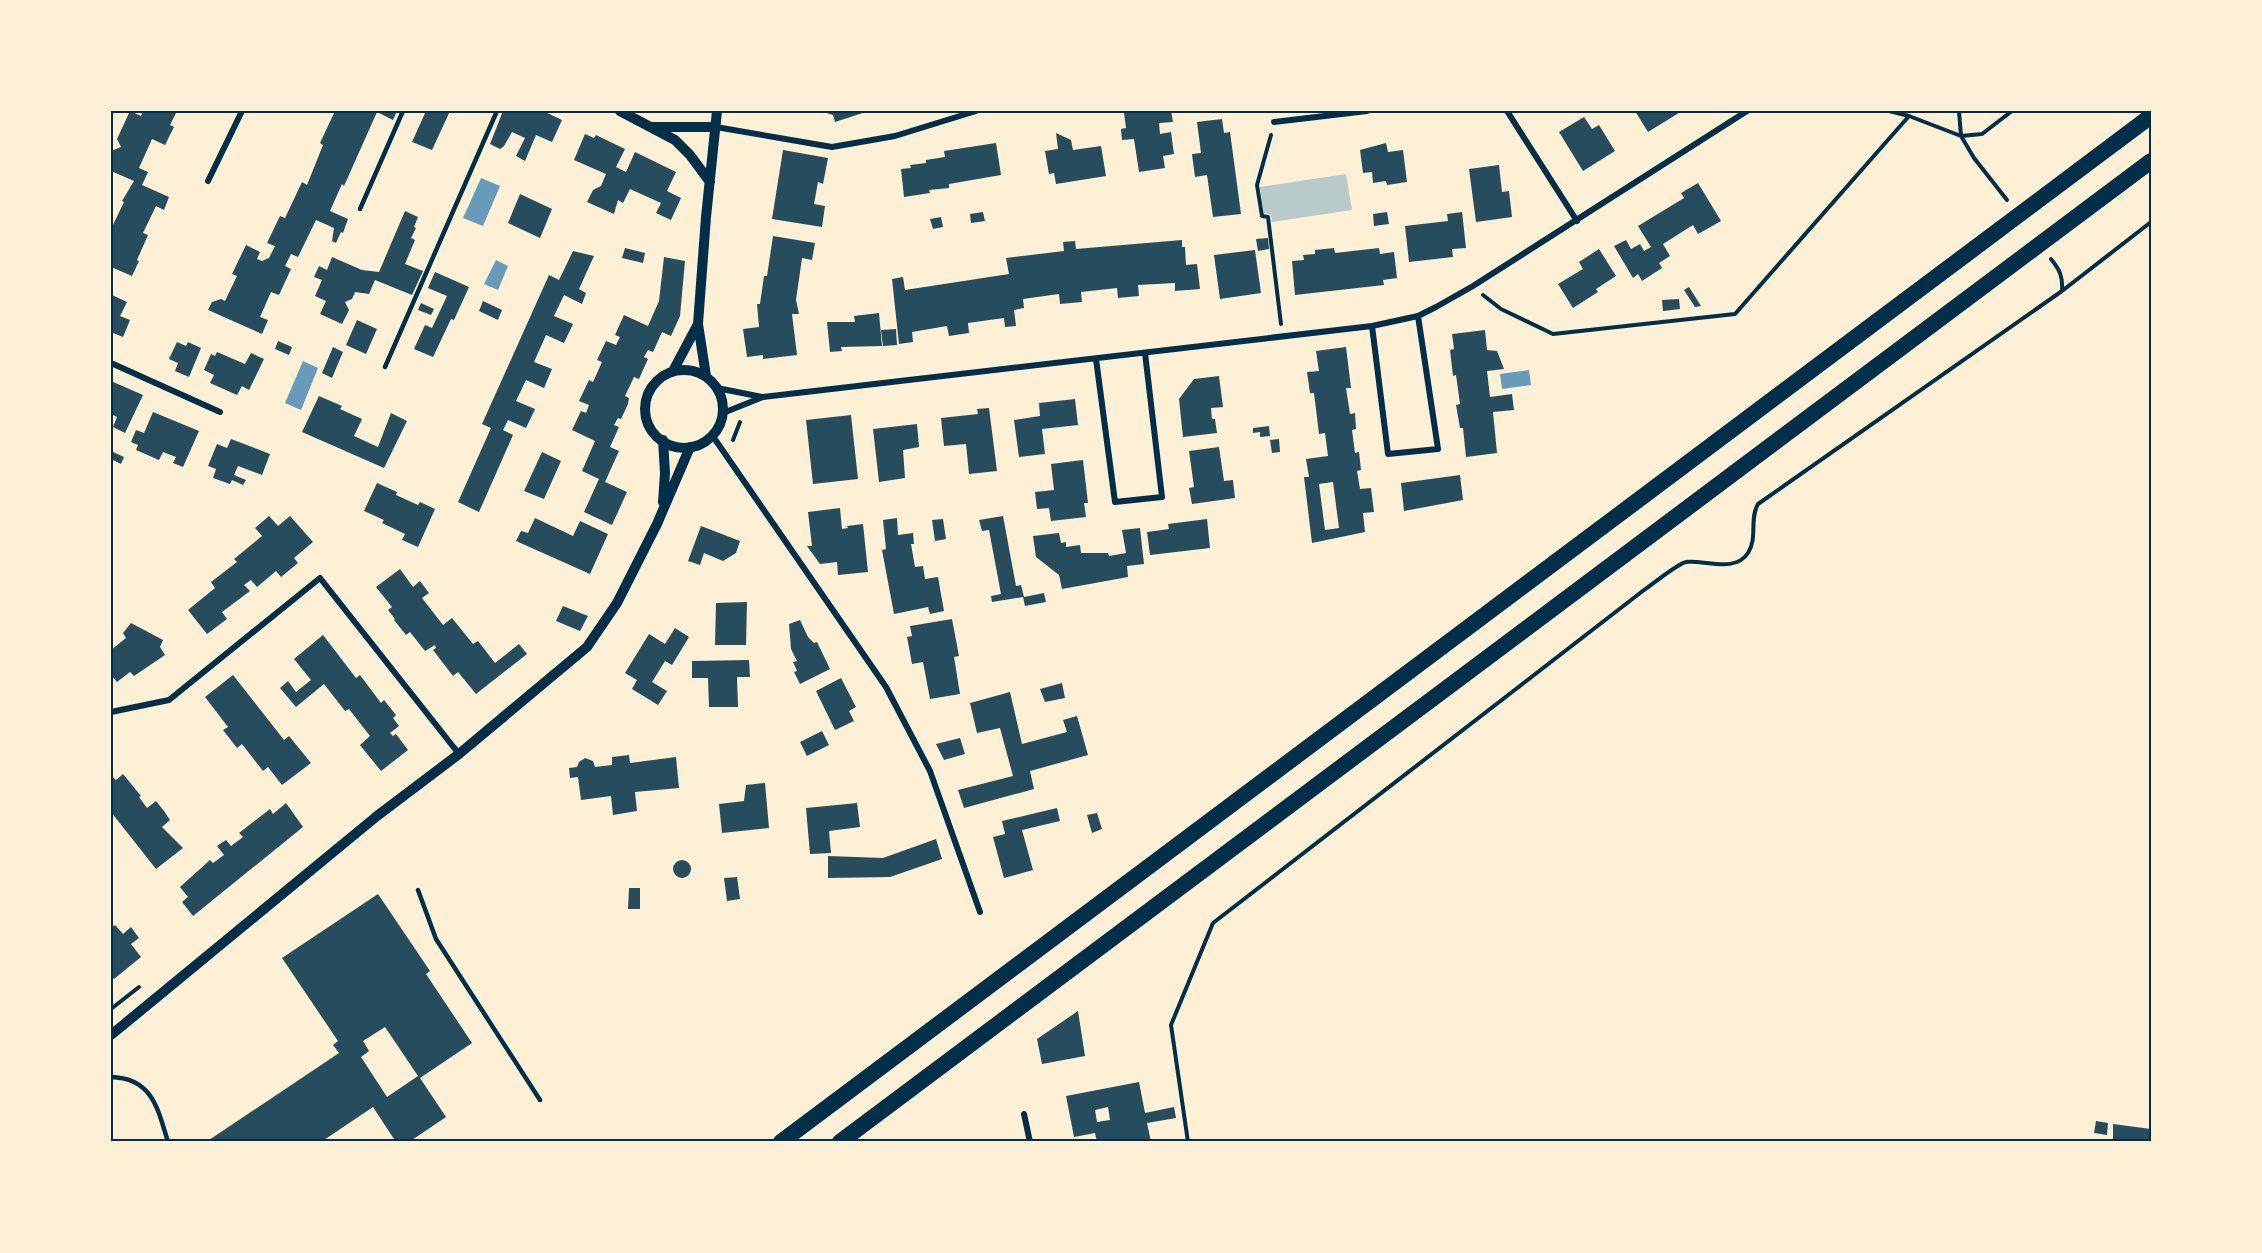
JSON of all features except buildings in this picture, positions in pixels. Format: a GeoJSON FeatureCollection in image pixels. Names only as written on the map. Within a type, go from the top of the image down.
{"type":"FeatureCollection","features":[{"type":"Feature","properties":{"kind":"highway"},"geometry":{"type":"LineString","coordinates":[[781,1142],[2151,117]]}},
{"type":"Feature","properties":{"kind":"highway"},"geometry":{"type":"LineString","coordinates":[[840,1142],[2151,161]]}},
{"type":"Feature","properties":{"kind":"street"},"geometry":{"type":"LineString","coordinates":[[208,182],[242,111]]}},
{"type":"Feature","properties":{"kind":"street"},"geometry":{"type":"LineString","coordinates":[[620,111],[675,140],[690,154],[710,182]]}},
{"type":"Feature","properties":{"kind":"street"},"geometry":{"type":"LineString","coordinates":[[706,376],[698,324],[717,111]]}},
{"type":"Feature","properties":{"kind":"street"},"geometry":{"type":"LineString","coordinates":[[649,127],[716,127],[832,147],[895,135],[976,111]]}},
{"type":"Feature","properties":{"kind":"street"},"geometry":{"type":"LineString","coordinates":[[1274,122],[1367,111]]}},
{"type":"Feature","properties":{"kind":"street"},"geometry":{"type":"LineString","coordinates":[[1507,111],[1576,220]]}},
{"type":"Feature","properties":{"kind":"street"},"geometry":{"type":"LineString","coordinates":[[723,413],[763,397],[1372,327],[1418,316],[1473,286],[1747,111]]}},
{"type":"Feature","properties":{"kind":"street"},"geometry":{"type":"LineString","coordinates":[[1372,327],[1388,454],[1438,449],[1418,316]]}},
{"type":"Feature","properties":{"kind":"street"},"geometry":{"type":"LineString","coordinates":[[674,371],[698,324]]}},
{"type":"Feature","properties":{"kind":"street"},"geometry":{"type":"LineString","coordinates":[[1096,358],[1115,502],[1162,497],[1145,353]]}},
{"type":"Feature","properties":{"kind":"street"},"geometry":{"type":"LineString","coordinates":[[111,363],[220,412]]}},
{"type":"Feature","properties":{"kind":"street"},"geometry":{"type":"LineString","coordinates":[[674,371],[701,373],[706,376],[717,388],[722,398],[721,422],[712,435],[700,444],[678,447],[663,440],[650,426],[646,415],[646,402],[656,381],[674,371]]}},
{"type":"Feature","properties":{"kind":"street"},"geometry":{"type":"LineString","coordinates":[[717,388],[763,397]]}},
{"type":"Feature","properties":{"kind":"street"},"geometry":{"type":"LineString","coordinates":[[712,435],[886,687],[930,771],[980,912]]}},
{"type":"Feature","properties":{"kind":"street"},"geometry":{"type":"LineString","coordinates":[[662,511],[666,473],[663,440]]}},
{"type":"Feature","properties":{"kind":"street"},"geometry":{"type":"LineString","coordinates":[[111,1035],[377,816],[459,754],[587,647],[617,603],[690,447]]}},
{"type":"Feature","properties":{"kind":"street"},"geometry":{"type":"LineString","coordinates":[[111,712],[169,700],[320,578],[459,754]]}},
{"type":"Feature","properties":{"kind":"street"},"geometry":{"type":"LineString","coordinates":[[1024,1114],[1030,1142]]}},
{"type":"Feature","properties":{"kind":"lane"},"geometry":{"type":"LineString","coordinates":[[360,209],[403,111]]}},
{"type":"Feature","properties":{"kind":"lane"},"geometry":{"type":"LineString","coordinates":[[385,367],[497,111]]}},
{"type":"Feature","properties":{"kind":"lane"},"geometry":{"type":"LineString","coordinates":[[418,890],[436,939],[540,1100]]}},
{"type":"Feature","properties":{"kind":"lane"},"geometry":{"type":"LineString","coordinates":[[111,1077],[120,1077],[139,1085],[156,1099],[168,1142]]}},
{"type":"Feature","properties":{"kind":"path"},"geometry":{"type":"LineString","coordinates":[[1889,111],[1909,116],[1961,136],[1982,134],[2013,111]]}},
{"type":"Feature","properties":{"kind":"path"},"geometry":{"type":"LineString","coordinates":[[1959,111],[1961,136],[1974,158],[2010,205]]}},
{"type":"Feature","properties":{"kind":"path"},"geometry":{"type":"LineString","coordinates":[[1473,286],[1501,309],[1553,334],[1735,314],[1909,116]]}},
{"type":"Feature","properties":{"kind":"path"},"geometry":{"type":"LineString","coordinates":[[1274,122],[1257,185],[1262,216],[1268,217],[1282,337]]}},
{"type":"Feature","properties":{"kind":"path"},"geometry":{"type":"LineString","coordinates":[[1188,1142],[1171,1025],[1213,923],[1644,590],[1684,562],[1720,565],[1736,562],[1747,555],[1753,544],[1752,514],[1758,504],[2062,291],[2151,222]]}},
{"type":"Feature","properties":{"kind":"path"},"geometry":{"type":"LineString","coordinates":[[2046,252],[2060,270],[2063,280],[2062,291]]}},
{"type":"Feature","properties":{"kind":"shaded area"},"geometry":{"type":"Polygon","coordinates":[[[1346,174],[1352,210],[1272,222],[1271,215],[1264,213],[1260,187],[1346,174]]]}},
{"type":"Feature","properties":{"kind":"water"},"geometry":{"type":"Polygon","coordinates":[[[481,178],[500,186],[483,226],[463,218],[481,178]]]}},
{"type":"Feature","properties":{"kind":"water"},"geometry":{"type":"Polygon","coordinates":[[[496,260],[508,266],[498,290],[484,284],[496,260]]]}},
{"type":"Feature","properties":{"kind":"water"},"geometry":{"type":"Polygon","coordinates":[[[303,361],[318,368],[301,410],[285,403],[303,361]]]}},
{"type":"Feature","properties":{"kind":"water"},"geometry":{"type":"Polygon","coordinates":[[[1529,370],[1531,385],[1502,389],[1500,374],[1529,370]]]}}]}
